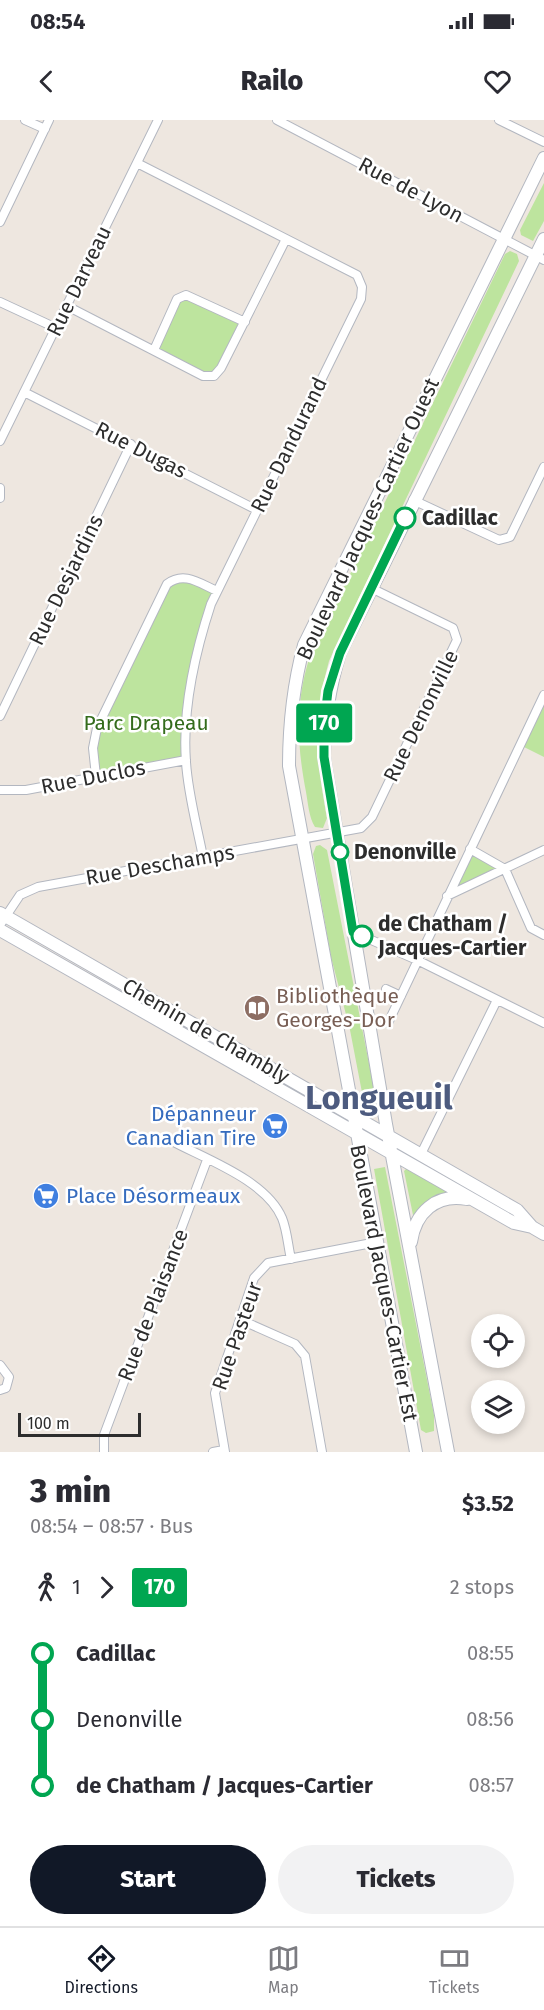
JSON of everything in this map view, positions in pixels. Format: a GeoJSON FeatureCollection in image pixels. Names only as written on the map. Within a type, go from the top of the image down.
{"type":"FeatureCollection","features":[{"type":"Feature","properties":{"kind":"main road","name":"Boulevard Jacques-Cartier Ouest"},"geometry":{"type":"LineString","coordinates":[[352,1115],[304,838],[289,766],[289,721],[294,681],[304,645],[544,158]]}},
{"type":"Feature","properties":{"kind":"main road","name":"Boulevard Jacques-Cartier Ouest"},"geometry":{"type":"LineString","coordinates":[[388,1135],[324,757],[324,725],[328,691],[340,653],[371,588],[413,501],[540,258],[544,239]]}},
{"type":"Feature","properties":{"kind":"main road","name":"Chemin de Chambly"},"geometry":{"type":"LineString","coordinates":[[2,918],[518,1210],[532,1227]]}},
{"type":"Feature","properties":{"kind":"main road","name":"Chemin de Chambly"},"geometry":{"type":"LineString","coordinates":[[0,930],[392,1155],[514,1223],[532,1227],[544,1234]]}},
{"type":"Feature","properties":{"kind":"main road"},"geometry":{"type":"LineString","coordinates":[[333,1104],[341,1101],[347,1090]]}},
{"type":"Feature","properties":{"kind":"main road","name":"Boulevard Jacques-Cartier Est"},"geometry":{"type":"LineString","coordinates":[[352,1115],[416,1452]]}},
{"type":"Feature","properties":{"kind":"main road","name":"Boulevard Jacques-Cartier Est"},"geometry":{"type":"LineString","coordinates":[[388,1135],[448,1452]]}},
{"type":"Feature","properties":{"kind":"main road"},"geometry":{"type":"LineString","coordinates":[[410,1246],[420,1215],[431,1205],[443,1199],[456,1197],[475,1201]]}},
{"type":"Feature","properties":{"kind":"street"},"geometry":{"type":"LineString","coordinates":[[25,120],[45,129]]}},
{"type":"Feature","properties":{"kind":"street"},"geometry":{"type":"LineString","coordinates":[[0,222],[3,206],[49,120]]}},
{"type":"Feature","properties":{"kind":"street","name":"Rue Darveau"},"geometry":{"type":"LineString","coordinates":[[0,441],[158,120]]}},
{"type":"Feature","properties":{"kind":"street","name":"Rue de Lyon"},"geometry":{"type":"LineString","coordinates":[[277,120],[540,258]]}},
{"type":"Feature","properties":{"kind":"street"},"geometry":{"type":"LineString","coordinates":[[499,120],[544,142]]}},
{"type":"Feature","properties":{"kind":"street","name":"Rue Dandurand"},"geometry":{"type":"LineString","coordinates":[[136,163],[357,275],[363,287],[361,299],[217,591],[197,646],[188,713],[186,760],[202,857]]}},
{"type":"Feature","properties":{"kind":"street"},"geometry":{"type":"LineString","coordinates":[[67,306],[203,376],[214,376],[221,368],[286,239]]}},
{"type":"Feature","properties":{"kind":"street"},"geometry":{"type":"LineString","coordinates":[[154,350],[177,299],[186,295],[245,322]]}},
{"type":"Feature","properties":{"kind":"street"},"geometry":{"type":"LineString","coordinates":[[0,302],[56,328]]}},
{"type":"Feature","properties":{"kind":"street","name":"Rue Dugas"},"geometry":{"type":"LineString","coordinates":[[24,392],[131,444],[257,510]]}},
{"type":"Feature","properties":{"kind":"street","name":"Rue Desjardins"},"geometry":{"type":"LineString","coordinates":[[0,716],[131,444]]}},
{"type":"Feature","properties":{"kind":"street"},"geometry":{"type":"LineString","coordinates":[[413,501],[499,540],[510,537],[544,467]]}},
{"type":"Feature","properties":{"kind":"street"},"geometry":{"type":"LineString","coordinates":[[0,488],[0,498]]}},
{"type":"Feature","properties":{"kind":"street"},"geometry":{"type":"LineString","coordinates":[[96,776],[93,748],[97,728],[166,584],[176,577],[187,577],[217,591]]}},
{"type":"Feature","properties":{"kind":"street","name":"Rue Denonville"},"geometry":{"type":"LineString","coordinates":[[337,832],[361,828],[372,817],[457,640],[453,628],[371,588]]}},
{"type":"Feature","properties":{"kind":"street"},"geometry":{"type":"LineString","coordinates":[[388,1023],[544,695]]}},
{"type":"Feature","properties":{"kind":"street","name":"Rue Duclos"},"geometry":{"type":"LineString","coordinates":[[0,790],[26,790],[186,760]]}},
{"type":"Feature","properties":{"kind":"street","name":"Rue Deschamps"},"geometry":{"type":"LineString","coordinates":[[2,918],[20,895],[38,887],[337,832]]}},
{"type":"Feature","properties":{"kind":"street"},"geometry":{"type":"LineString","coordinates":[[470,849],[505,870],[531,928],[544,934]]}},
{"type":"Feature","properties":{"kind":"street"},"geometry":{"type":"LineString","coordinates":[[447,897],[544,850]]}},
{"type":"Feature","properties":{"kind":"street"},"geometry":{"type":"LineString","coordinates":[[353,932],[417,960],[544,1023]]}},
{"type":"Feature","properties":{"kind":"street"},"geometry":{"type":"LineString","coordinates":[[387,989],[401,996]]}},
{"type":"Feature","properties":{"kind":"street"},"geometry":{"type":"LineString","coordinates":[[421,1154],[497,1000]]}},
{"type":"Feature","properties":{"kind":"street"},"geometry":{"type":"LineString","coordinates":[[170,1140],[260,1188],[283,1219],[291,1259]]}},
{"type":"Feature","properties":{"kind":"street","name":"Rue de Plaisance"},"geometry":{"type":"LineString","coordinates":[[104,1452],[104,1434],[207,1160]]}},
{"type":"Feature","properties":{"kind":"street","name":"Rue Pasteur"},"geometry":{"type":"LineString","coordinates":[[225,1451],[215,1393],[254,1278],[268,1263],[377,1242]]}},
{"type":"Feature","properties":{"kind":"street"},"geometry":{"type":"LineString","coordinates":[[241,1320],[295,1344],[305,1356],[322,1452]]}},
{"type":"Feature","properties":{"kind":"street"},"geometry":{"type":"LineString","coordinates":[[0,1365],[9,1377],[6,1388],[0,1390]]}},
{"type":"Feature","properties":{"kind":"street"},"geometry":{"type":"LineString","coordinates":[[213,1452],[225,1451]]}},
{"type":"Feature","properties":{"kind":"green space"},"geometry":{"type":"Polygon","coordinates":[[[544,183],[544,221],[533,241],[521,235],[520,230],[544,183]]]}},
{"type":"Feature","properties":{"kind":"green space"},"geometry":{"type":"Polygon","coordinates":[[[510,251],[517,254],[519,261],[329,661],[318,722],[318,757],[327,818],[323,828],[315,827],[309,810],[299,741],[301,693],[309,659],[505,254],[510,251]]]}},
{"type":"Feature","properties":{"kind":"green space"},"geometry":{"type":"Polygon","coordinates":[[[186,295],[245,322],[221,368],[203,376],[154,350],[177,299],[186,295]]]}},
{"type":"Feature","properties":{"kind":"green space","name":"Parc Drapeau"},"geometry":{"type":"Polygon","coordinates":[[[176,577],[217,591],[197,646],[186,760],[96,776],[97,728],[167,584],[176,577]]]}},
{"type":"Feature","properties":{"kind":"green space"},"geometry":{"type":"Polygon","coordinates":[[[544,695],[544,757],[520,745],[544,695]]]}},
{"type":"Feature","properties":{"kind":"green space"},"geometry":{"type":"Polygon","coordinates":[[[320,845],[327,850],[377,1104],[373,1113],[365,1108],[350,1030],[331,957],[313,854],[316,846],[320,845]]]}},
{"type":"Feature","properties":{"kind":"green space"},"geometry":{"type":"Polygon","coordinates":[[[470,849],[505,869],[447,896],[470,849]]]}},
{"type":"Feature","properties":{"kind":"green space"},"geometry":{"type":"Polygon","coordinates":[[[385,1167],[434,1415],[434,1431],[426,1433],[421,1430],[374,1169],[385,1167]]]}},
{"type":"Feature","properties":{"kind":"green space"},"geometry":{"type":"Polygon","coordinates":[[[407,1168],[453,1193],[415,1216],[413,1215],[404,1171],[407,1168]]]}},
{"type":"Feature","properties":{"kind":"bus line","name":"170"},"geometry":{"type":"LineString","coordinates":[[362,936],[353,932],[324,757],[324,725],[328,691],[340,653],[405,518]]}},
{"type":"Feature","properties":{"kind":"place","name":"Cadillac"},"geometry":{"type":"Point","coordinates":[405,518]}},
{"type":"Feature","properties":{"kind":"place","name":"Denonville"},"geometry":{"type":"Point","coordinates":[340,852]}},
{"type":"Feature","properties":{"kind":"place","name":"de Chatham / Jacques-Cartier"},"geometry":{"type":"Point","coordinates":[362,936]}},
{"type":"Feature","properties":{"kind":"place","name":"Bibliothèque Georges-Dor"},"geometry":{"type":"Point","coordinates":[257,1008]}},
{"type":"Feature","properties":{"kind":"place","name":"Dépanneur Canadian Tire"},"geometry":{"type":"Point","coordinates":[275,1126]}},
{"type":"Feature","properties":{"kind":"place","name":"Place Désormeaux"},"geometry":{"type":"Point","coordinates":[46,1196]}},
{"type":"Feature","properties":{"kind":"district","name":"Longueuil"},"geometry":{"type":"Point","coordinates":[379,1098]}}]}
